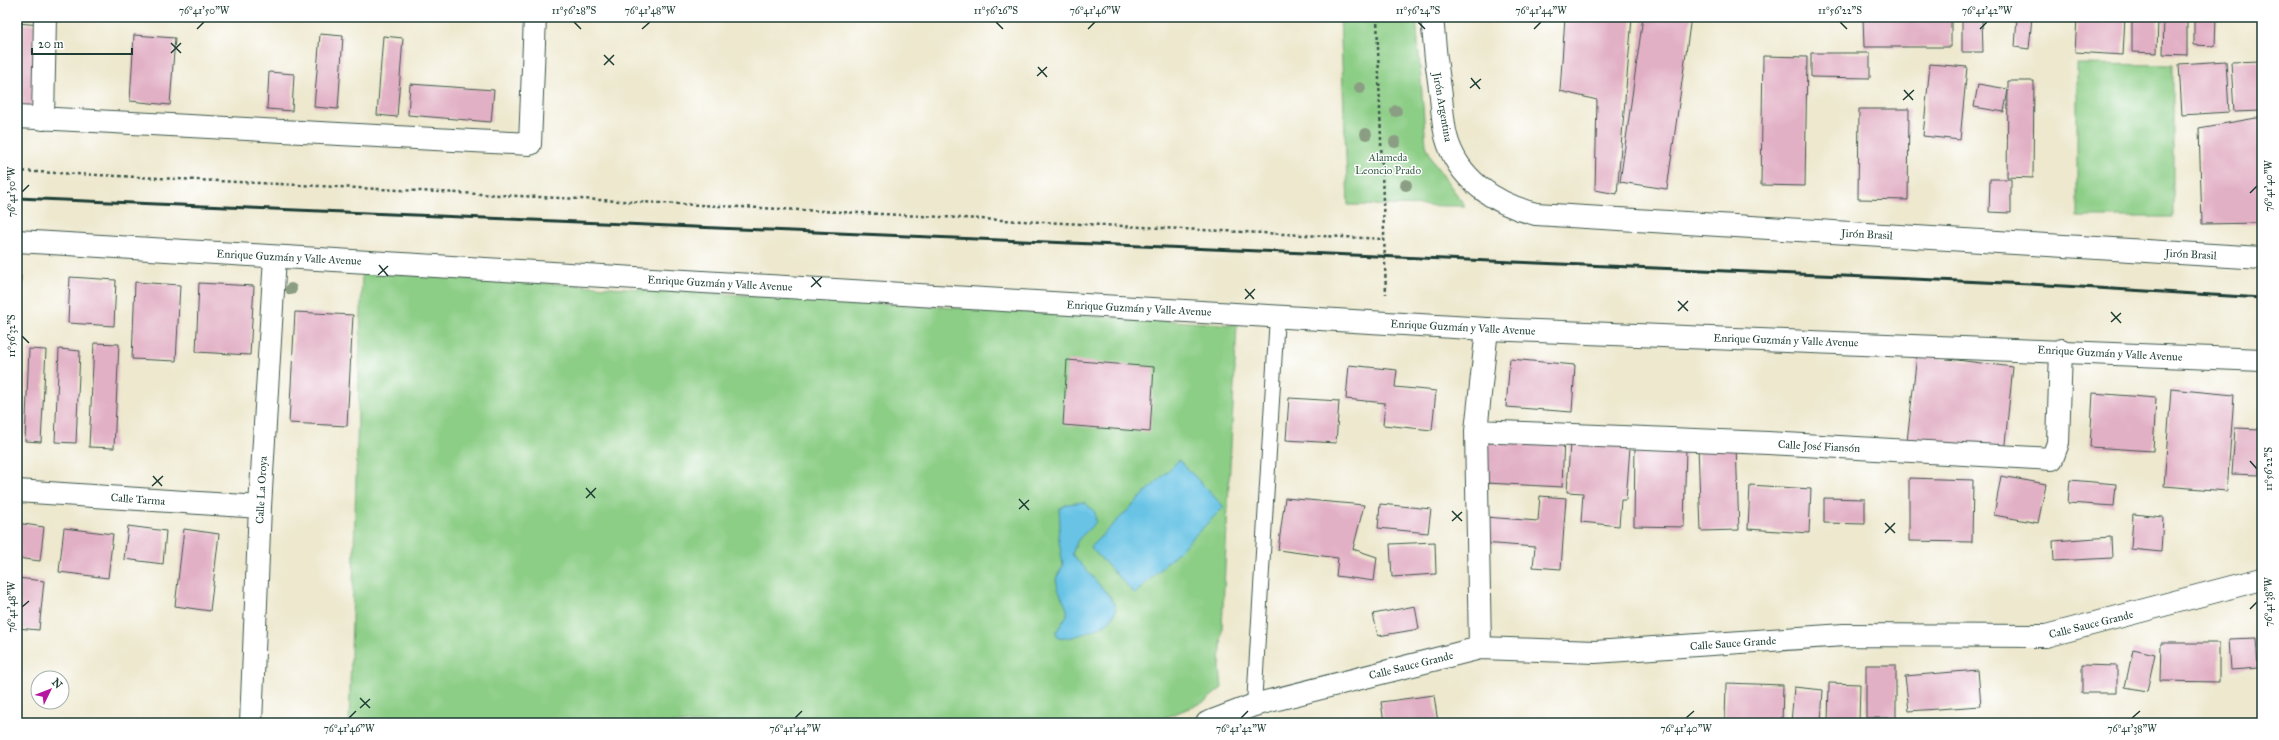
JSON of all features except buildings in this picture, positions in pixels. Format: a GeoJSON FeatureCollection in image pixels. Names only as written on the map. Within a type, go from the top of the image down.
{"type":"FeatureCollection","features":[{"type":"Feature","properties":{"kind":"street"},"geometry":{"type":"LineString","coordinates":[[43,119],[45,17]]}},
{"type":"Feature","properties":{"kind":"street"},"geometry":{"type":"LineString","coordinates":[[17,118],[530,144],[535,17]]}},
{"type":"Feature","properties":{"kind":"street","name":"Jirón Argentina"},"geometry":{"type":"LineString","coordinates":[[1432,17],[1434,48],[1446,136],[1457,161],[1479,188]]}},
{"type":"Feature","properties":{"kind":"street","name":"Jirón Brasil"},"geometry":{"type":"LineString","coordinates":[[1479,188],[1496,200],[1515,209],[1536,214],[2262,258]]}},
{"type":"Feature","properties":{"kind":"street","name":"Enrique Guzmán y Valle Avenue"},"geometry":{"type":"LineString","coordinates":[[17,241],[1487,329],[2061,350],[2262,360]]}},
{"type":"Feature","properties":{"kind":"street","name":"Calle La Oroya"},"geometry":{"type":"LineString","coordinates":[[251,723],[260,507],[275,257]]}},
{"type":"Feature","properties":{"kind":"street"},"geometry":{"type":"LineString","coordinates":[[1480,648],[1476,431],[1487,329]]}},
{"type":"Feature","properties":{"kind":"street","name":"Calle José Fiansón"},"geometry":{"type":"LineString","coordinates":[[1476,431],[1768,443],[2052,459],[2058,443],[2061,350]]}},
{"type":"Feature","properties":{"kind":"street","name":"Calle Tarma"},"geometry":{"type":"LineString","coordinates":[[17,491],[260,507]]}},
{"type":"Feature","properties":{"kind":"street","name":"Calle Sauce Grande"},"geometry":{"type":"LineString","coordinates":[[1206,723],[1254,705],[1480,648],[1595,652],[1844,635],[2046,636],[2262,580]]}},
{"type":"Feature","properties":{"kind":"lane"},"geometry":{"type":"LineString","coordinates":[[1254,705],[1277,316]]}},
{"type":"Feature","properties":{"kind":"path"},"geometry":{"type":"LineString","coordinates":[[1377,17],[1387,323]]}},
{"type":"Feature","properties":{"kind":"path"},"geometry":{"type":"LineString","coordinates":[[17,170],[1384,239]]}},
{"type":"Feature","properties":{"kind":"green space","name":"Alameda Leoncio Prado"},"geometry":{"type":"Polygon","coordinates":[[[1340,17],[1416,17],[1426,145],[1434,163],[1465,206],[1348,205],[1340,17]]]}},
{"type":"Feature","properties":{"kind":"green space"},"geometry":{"type":"Polygon","coordinates":[[[2077,64],[2173,65],[2173,217],[2077,217],[2077,64]]]}},
{"type":"Feature","properties":{"kind":"green space"},"geometry":{"type":"Polygon","coordinates":[[[362,272],[1237,325],[1220,668],[1222,688],[1204,702],[1152,723],[349,723],[362,272]]]}},
{"type":"Feature","properties":{"kind":"water"},"geometry":{"type":"Polygon","coordinates":[[[1179,460],[1224,507],[1135,594],[1090,547],[1179,460]]]}},
{"type":"Feature","properties":{"kind":"water"},"geometry":{"type":"Polygon","coordinates":[[[1084,502],[1095,512],[1096,522],[1078,540],[1072,554],[1112,599],[1116,609],[1114,615],[1109,621],[1098,628],[1068,638],[1058,638],[1056,632],[1067,615],[1067,609],[1058,589],[1056,579],[1063,565],[1058,535],[1060,525],[1059,509],[1067,504],[1084,502]]]}},
{"type":"Feature","properties":{"kind":"railway"},"geometry":{"type":"LineString","coordinates":[[17,198],[2030,284],[2262,298]]}}]}
